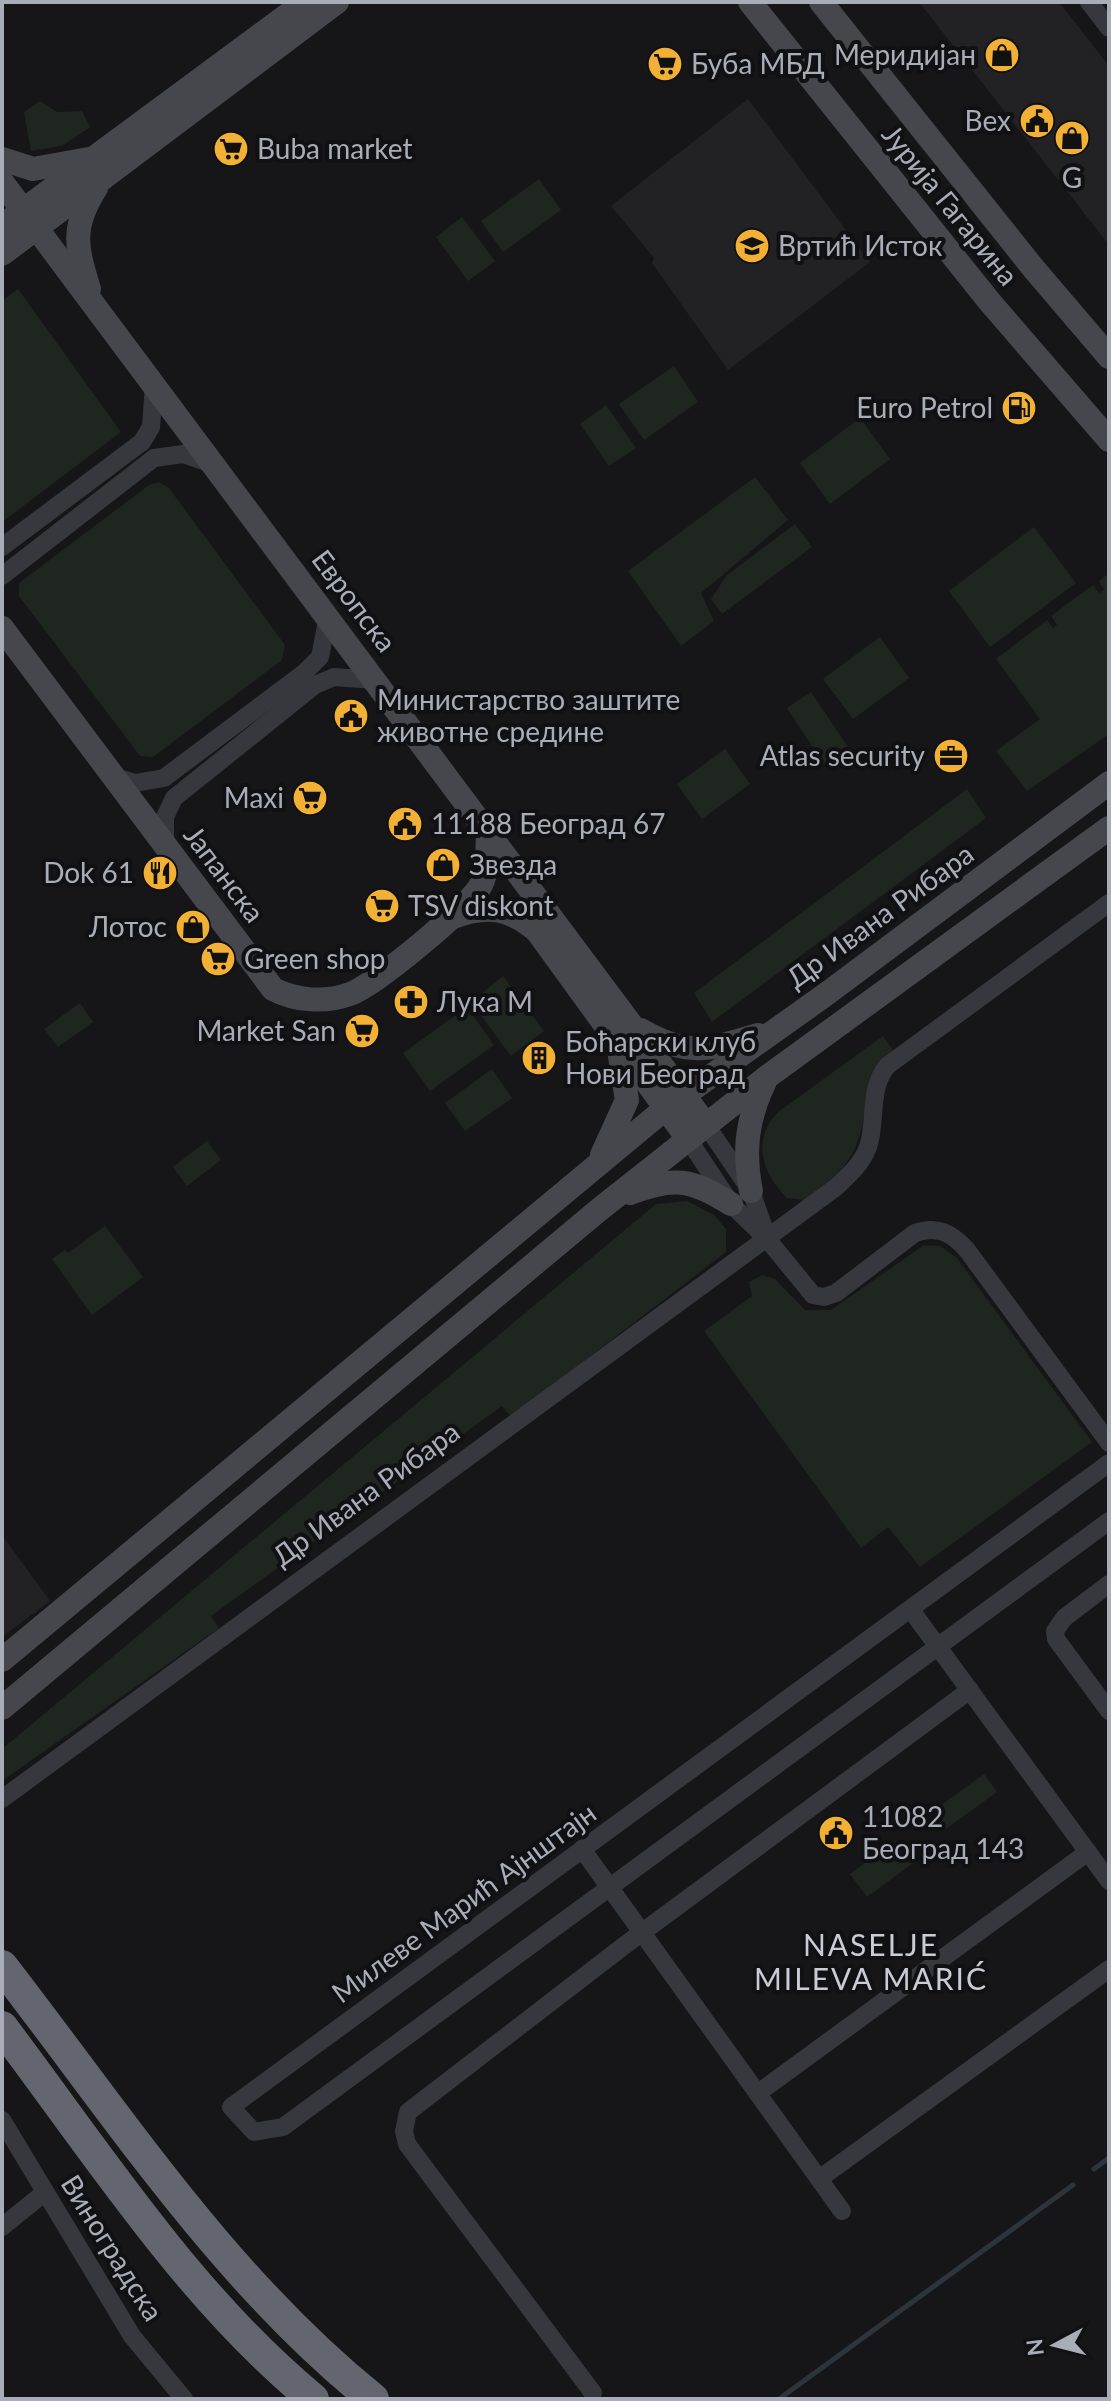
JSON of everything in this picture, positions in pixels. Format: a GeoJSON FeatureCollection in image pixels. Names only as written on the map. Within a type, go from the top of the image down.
{"type":"FeatureCollection","features":[{"type":"Feature","properties":{"kind":"highway"},"geometry":{"type":"LineString","coordinates":[[2,1966],[223,2253],[270,2307],[330,2364],[373,2399]]}},
{"type":"Feature","properties":{"kind":"highway"},"geometry":{"type":"LineString","coordinates":[[2,2027],[191,2273],[230,2319],[313,2399]]}},
{"type":"Feature","properties":{"kind":"main road"},"geometry":{"type":"LineString","coordinates":[[2,254],[30,220],[99,156],[305,2]]}},
{"type":"Feature","properties":{"kind":"main road"},"geometry":{"type":"LineString","coordinates":[[2,226],[30,220],[100,181],[337,2]]}},
{"type":"Feature","properties":{"kind":"main road","name":"Јурија Гагарина"},"geometry":{"type":"LineString","coordinates":[[750,2],[989,301],[1109,440]]}},
{"type":"Feature","properties":{"kind":"main road","name":"Јурија Гагарина"},"geometry":{"type":"LineString","coordinates":[[821,2],[1024,257],[1109,357]]}},
{"type":"Feature","properties":{"kind":"main road"},"geometry":{"type":"LineString","coordinates":[[2,159],[33,169],[99,156]]}},
{"type":"Feature","properties":{"kind":"main road"},"geometry":{"type":"LineString","coordinates":[[93,303],[77,231],[82,210],[100,181]]}},
{"type":"Feature","properties":{"kind":"main road","name":"Европска"},"geometry":{"type":"LineString","coordinates":[[2,182],[488,830],[675,1102]]}},
{"type":"Feature","properties":{"kind":"main road","name":"Јапанска"},"geometry":{"type":"LineString","coordinates":[[2,628],[273,989],[283,995],[315,1000],[354,993],[453,917],[481,884],[488,830]]}},
{"type":"Feature","properties":{"kind":"main road","name":"Др Ивана Рибара"},"geometry":{"type":"LineString","coordinates":[[2,1660],[675,1102],[1109,783]]}},
{"type":"Feature","properties":{"kind":"main road"},"geometry":{"type":"LineString","coordinates":[[2,1708],[600,1209],[767,1077],[1109,828]]}},
{"type":"Feature","properties":{"kind":"main road","name":"Јапанска"},"geometry":{"type":"LineString","coordinates":[[453,917],[500,909],[524,920]]}},
{"type":"Feature","properties":{"kind":"main road","name":"Европска"},"geometry":{"type":"LineString","coordinates":[[524,920],[626,1032]]}},
{"type":"Feature","properties":{"kind":"main road"},"geometry":{"type":"LineString","coordinates":[[583,1178],[604,1153],[627,1100],[626,1032],[684,1049],[716,1047],[775,1030]]}},
{"type":"Feature","properties":{"kind":"main road"},"geometry":{"type":"LineString","coordinates":[[600,1209],[651,1185],[681,1181],[741,1198],[748,1127],[767,1077]]}},
{"type":"Feature","properties":{"kind":"main road"},"geometry":{"type":"LineString","coordinates":[[675,1102],[697,1132]]}},
{"type":"Feature","properties":{"kind":"street"},"geometry":{"type":"LineString","coordinates":[[1089,2],[1108,26]]}},
{"type":"Feature","properties":{"kind":"street"},"geometry":{"type":"LineString","coordinates":[[2,547],[142,442],[151,427],[154,384]]}},
{"type":"Feature","properties":{"kind":"street"},"geometry":{"type":"LineString","coordinates":[[2,576],[154,458],[183,454],[214,465]]}},
{"type":"Feature","properties":{"kind":"street"},"geometry":{"type":"LineString","coordinates":[[114,777],[135,783],[164,778],[304,673],[320,657],[328,616]]}},
{"type":"Feature","properties":{"kind":"street"},"geometry":{"type":"LineString","coordinates":[[165,845],[165,817],[174,798],[315,685],[334,677],[375,680]]}},
{"type":"Feature","properties":{"kind":"street","name":"Др Ивана Рибара"},"geometry":{"type":"LineString","coordinates":[[2,1799],[835,1188],[859,1163],[870,1139],[878,1077],[887,1066],[1109,903]]}},
{"type":"Feature","properties":{"kind":"street"},"geometry":{"type":"LineString","coordinates":[[697,1132],[768,1240],[813,1295],[824,1297],[836,1293],[915,1233],[927,1228],[949,1233],[967,1250],[1109,1443]]}},
{"type":"Feature","properties":{"kind":"street","name":"Милеве Марић Ајнштајн"},"geometry":{"type":"LineString","coordinates":[[1109,1463],[231,2107],[254,2132],[283,2127],[1109,1521]]}},
{"type":"Feature","properties":{"kind":"street"},"geometry":{"type":"LineString","coordinates":[[1109,1584],[1064,1618],[1055,1631],[1056,1639],[1109,1711]]}},
{"type":"Feature","properties":{"kind":"street"},"geometry":{"type":"LineString","coordinates":[[911,1610],[1109,1881]]}},
{"type":"Feature","properties":{"kind":"street"},"geometry":{"type":"LineString","coordinates":[[593,2393],[407,2144],[405,2120],[417,2103],[970,1690]]}},
{"type":"Feature","properties":{"kind":"street"},"geometry":{"type":"LineString","coordinates":[[582,1849],[842,2211]]}},
{"type":"Feature","properties":{"kind":"street"},"geometry":{"type":"LineString","coordinates":[[758,2093],[1088,1852]]}},
{"type":"Feature","properties":{"kind":"street"},"geometry":{"type":"LineString","coordinates":[[819,2179],[1109,1969]]}},
{"type":"Feature","properties":{"kind":"street","name":"Виноградска"},"geometry":{"type":"LineString","coordinates":[[2,2120],[132,2336],[184,2399]]}},
{"type":"Feature","properties":{"kind":"street"},"geometry":{"type":"LineString","coordinates":[[2,2227],[44,2193]]}},
{"type":"Feature","properties":{"kind":"shaded area"},"geometry":{"type":"Polygon","coordinates":[[[919,2],[1059,2],[1109,66],[1109,245],[919,2]]]}},
{"type":"Feature","properties":{"kind":"shaded area","name":"Вртић Исток"},"geometry":{"type":"Polygon","coordinates":[[[748,99],[870,262],[728,370],[652,263],[654,258],[611,206],[748,99]]]}},
{"type":"Feature","properties":{"kind":"shaded area"},"geometry":{"type":"Polygon","coordinates":[[[40,101],[57,112],[82,111],[90,127],[62,146],[31,151],[24,112],[40,101]]]}},
{"type":"Feature","properties":{"kind":"shaded area"},"geometry":{"type":"Polygon","coordinates":[[[539,179],[561,210],[503,252],[481,221],[539,179]]]}},
{"type":"Feature","properties":{"kind":"shaded area"},"geometry":{"type":"Polygon","coordinates":[[[462,217],[495,261],[468,281],[436,237],[462,217]]]}},
{"type":"Feature","properties":{"kind":"shaded area"},"geometry":{"type":"Polygon","coordinates":[[[18,289],[121,432],[2,522],[2,301],[18,289]]]}},
{"type":"Feature","properties":{"kind":"shaded area"},"geometry":{"type":"Polygon","coordinates":[[[674,366],[698,402],[644,440],[619,404],[674,366]]]}},
{"type":"Feature","properties":{"kind":"shaded area"},"geometry":{"type":"Polygon","coordinates":[[[606,405],[636,448],[609,466],[580,424],[606,405]]]}},
{"type":"Feature","properties":{"kind":"shaded area"},"geometry":{"type":"Polygon","coordinates":[[[860,418],[890,459],[830,504],[800,463],[860,418]]]}},
{"type":"Feature","properties":{"kind":"shaded area"},"geometry":{"type":"Polygon","coordinates":[[[755,477],[788,520],[701,593],[714,621],[681,646],[628,571],[755,477]]]}},
{"type":"Feature","properties":{"kind":"shaded area"},"geometry":{"type":"Polygon","coordinates":[[[159,482],[169,488],[285,645],[282,660],[153,757],[140,756],[19,596],[19,583],[149,485],[159,482]]]}},
{"type":"Feature","properties":{"kind":"shaded area"},"geometry":{"type":"Polygon","coordinates":[[[795,524],[812,547],[722,614],[711,599],[727,575],[795,524]]]}},
{"type":"Feature","properties":{"kind":"shaded area"},"geometry":{"type":"Polygon","coordinates":[[[1034,527],[1076,583],[990,647],[949,591],[1034,527]]]}},
{"type":"Feature","properties":{"kind":"shaded area"},"geometry":{"type":"Polygon","coordinates":[[[1109,573],[1109,734],[1027,791],[996,751],[1040,719],[996,659],[1047,620],[1053,628],[1057,625],[1051,616],[1093,585],[1099,593],[1104,590],[1099,581],[1109,573]]]}},
{"type":"Feature","properties":{"kind":"shaded area"},"geometry":{"type":"Polygon","coordinates":[[[880,637],[909,678],[853,719],[823,679],[880,637]]]}},
{"type":"Feature","properties":{"kind":"shaded area"},"geometry":{"type":"Polygon","coordinates":[[[811,692],[852,753],[827,769],[787,708],[811,692]]]}},
{"type":"Feature","properties":{"kind":"shaded area"},"geometry":{"type":"Polygon","coordinates":[[[725,749],[750,784],[702,819],[677,784],[725,749]]]}},
{"type":"Feature","properties":{"kind":"shaded area"},"geometry":{"type":"Polygon","coordinates":[[[967,789],[986,818],[712,1022],[694,993],[967,789]]]}},
{"type":"Feature","properties":{"kind":"shaded area"},"geometry":{"type":"Polygon","coordinates":[[[503,976],[544,1031],[511,1056],[471,1002],[503,976]]]}},
{"type":"Feature","properties":{"kind":"shaded area"},"geometry":{"type":"Polygon","coordinates":[[[80,1003],[93,1022],[58,1047],[44,1029],[80,1003]]]}},
{"type":"Feature","properties":{"kind":"shaded area"},"geometry":{"type":"Polygon","coordinates":[[[467,1007],[494,1045],[430,1091],[403,1053],[467,1007]]]}},
{"type":"Feature","properties":{"kind":"shaded area"},"geometry":{"type":"Polygon","coordinates":[[[883,1036],[893,1050],[882,1062],[870,1085],[861,1132],[852,1155],[835,1176],[806,1200],[787,1198],[771,1178],[763,1156],[764,1133],[770,1122],[778,1112],[883,1036]]]}},
{"type":"Feature","properties":{"kind":"shaded area"},"geometry":{"type":"Polygon","coordinates":[[[492,1069],[512,1098],[465,1131],[445,1103],[492,1069]]]}},
{"type":"Feature","properties":{"kind":"shaded area"},"geometry":{"type":"Polygon","coordinates":[[[207,1141],[221,1160],[187,1186],[173,1167],[207,1141]]]}},
{"type":"Feature","properties":{"kind":"shaded area"},"geometry":{"type":"Polygon","coordinates":[[[687,1201],[714,1215],[726,1229],[726,1252],[511,1417],[502,1406],[211,1616],[219,1628],[2,1781],[2,1749],[656,1204],[687,1201]]]}},
{"type":"Feature","properties":{"kind":"shaded area"},"geometry":{"type":"Polygon","coordinates":[[[105,1226],[143,1277],[92,1315],[52,1259],[65,1250],[68,1253],[105,1226]]]}},
{"type":"Feature","properties":{"kind":"shaded area"},"geometry":{"type":"Polygon","coordinates":[[[924,1245],[940,1246],[957,1258],[1092,1442],[920,1567],[888,1527],[861,1548],[704,1331],[752,1296],[749,1282],[762,1275],[775,1279],[805,1310],[831,1310],[924,1245]]]}},
{"type":"Feature","properties":{"kind":"shaded area"},"geometry":{"type":"Polygon","coordinates":[[[2,1535],[50,1601],[2,1637],[2,1535]]]}},
{"type":"Feature","properties":{"kind":"shaded area"},"geometry":{"type":"Polygon","coordinates":[[[984,1774],[997,1792],[943,1831],[930,1813],[984,1774]]]}},
{"type":"Feature","properties":{"kind":"shaded area"},"geometry":{"type":"Polygon","coordinates":[[[896,1840],[913,1863],[867,1897],[850,1874],[896,1840]]]}},
{"type":"Feature","properties":{"kind":"waterway"},"geometry":{"type":"LineString","coordinates":[[1094,2169],[1109,2158]]}},
{"type":"Feature","properties":{"kind":"waterway"},"geometry":{"type":"LineString","coordinates":[[779,2399],[1073,2185]]}},
{"type":"Feature","properties":{"kind":"place","name":"Меридијан"},"geometry":{"type":"Point","coordinates":[1002,55]}},
{"type":"Feature","properties":{"kind":"place","name":"Буба МБД"},"geometry":{"type":"Point","coordinates":[665,64]}},
{"type":"Feature","properties":{"kind":"place","name":"Bex"},"geometry":{"type":"Point","coordinates":[1037,121]}},
{"type":"Feature","properties":{"kind":"place","name":"G"},"geometry":{"type":"Point","coordinates":[1072,138]}},
{"type":"Feature","properties":{"kind":"place","name":"Buba market"},"geometry":{"type":"Point","coordinates":[231,149]}},
{"type":"Feature","properties":{"kind":"place","name":"Вртић Исток"},"geometry":{"type":"Point","coordinates":[752,246]}},
{"type":"Feature","properties":{"kind":"place","name":"Euro Petrol"},"geometry":{"type":"Point","coordinates":[1019,408]}},
{"type":"Feature","properties":{"kind":"place","name":"Министарство заштите животне средине"},"geometry":{"type":"Point","coordinates":[351,716]}},
{"type":"Feature","properties":{"kind":"place","name":"Atlas security"},"geometry":{"type":"Point","coordinates":[951,756]}},
{"type":"Feature","properties":{"kind":"place","name":"Maxi"},"geometry":{"type":"Point","coordinates":[310,798]}},
{"type":"Feature","properties":{"kind":"place","name":"11188 Београд 67"},"geometry":{"type":"Point","coordinates":[405,824]}},
{"type":"Feature","properties":{"kind":"place","name":"Звезда"},"geometry":{"type":"Point","coordinates":[443,865]}},
{"type":"Feature","properties":{"kind":"place","name":"Dok 61"},"geometry":{"type":"Point","coordinates":[160,873]}},
{"type":"Feature","properties":{"kind":"place","name":"TSV diskont"},"geometry":{"type":"Point","coordinates":[382,906]}},
{"type":"Feature","properties":{"kind":"place","name":"Лотос"},"geometry":{"type":"Point","coordinates":[193,927]}},
{"type":"Feature","properties":{"kind":"place","name":"Green shop"},"geometry":{"type":"Point","coordinates":[218,959]}},
{"type":"Feature","properties":{"kind":"place","name":"Лука М"},"geometry":{"type":"Point","coordinates":[411,1002]}},
{"type":"Feature","properties":{"kind":"place","name":"Market San"},"geometry":{"type":"Point","coordinates":[362,1031]}},
{"type":"Feature","properties":{"kind":"place","name":"Боћарски клуб Нови Београд"},"geometry":{"type":"Point","coordinates":[539,1058]}},
{"type":"Feature","properties":{"kind":"place","name":"11082 Београд 143"},"geometry":{"type":"Point","coordinates":[836,1833]}},
{"type":"Feature","properties":{"kind":"district","name":"NASELJE MILEVA MARIĆ"},"geometry":{"type":"Point","coordinates":[871,1963]}}]}
